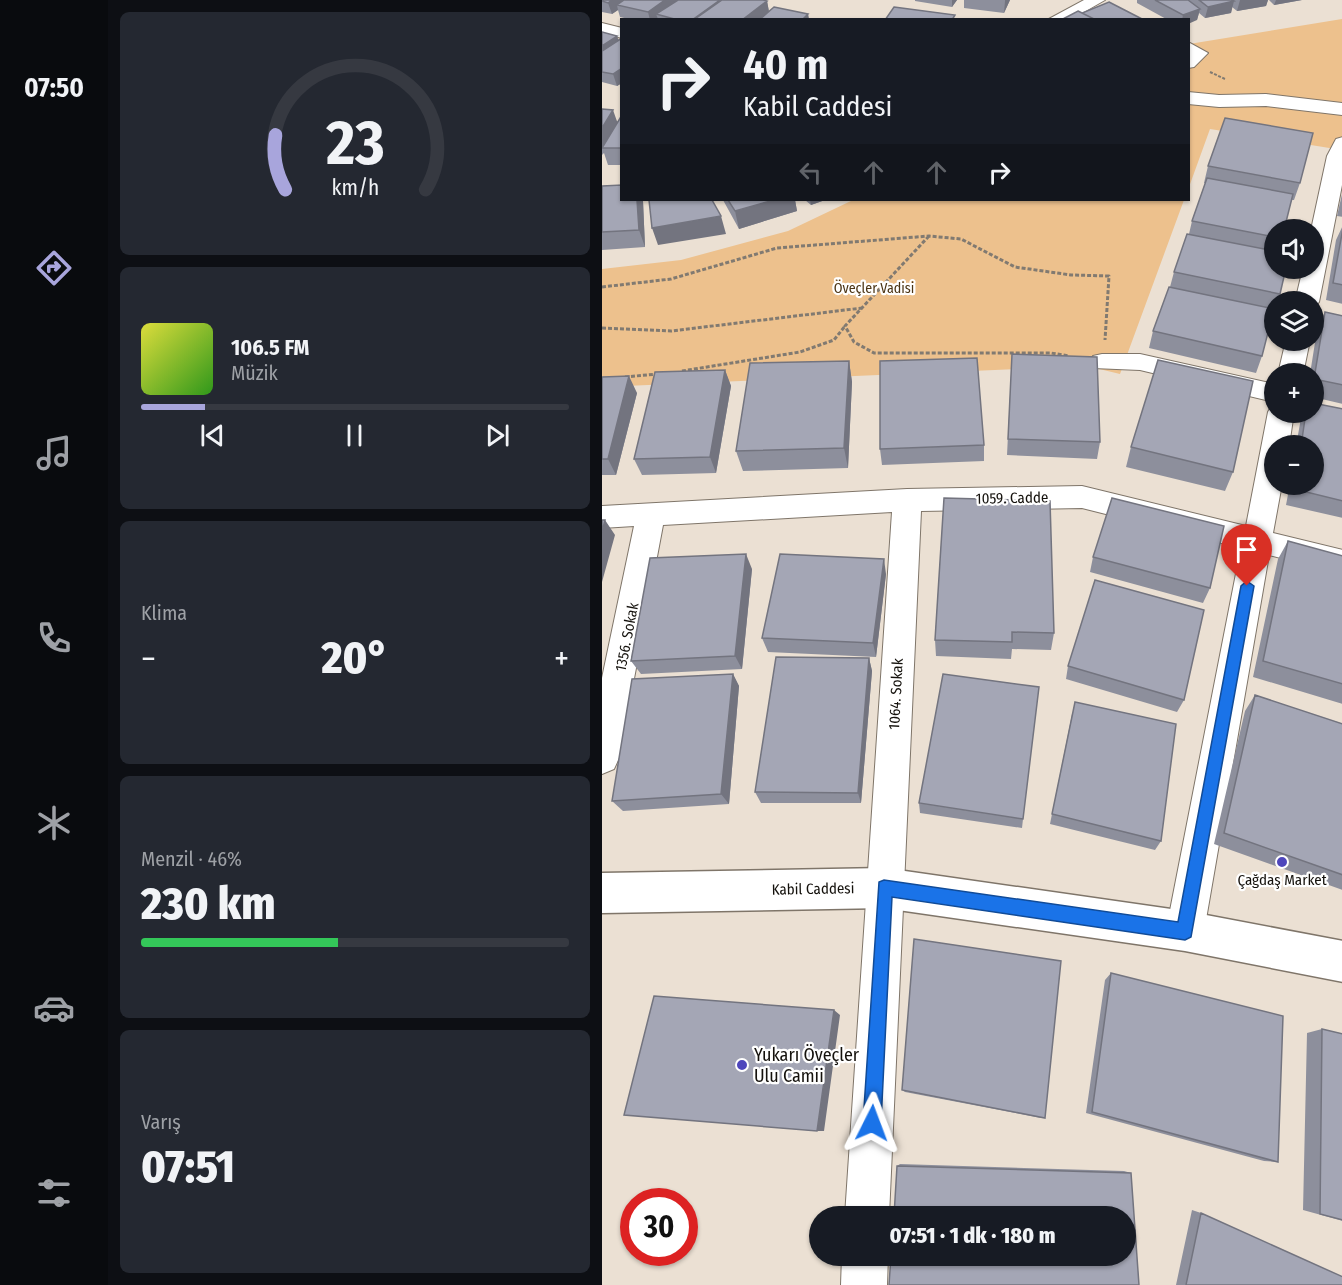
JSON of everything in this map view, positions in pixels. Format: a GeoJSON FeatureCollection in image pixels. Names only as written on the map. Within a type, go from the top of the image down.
{"type":"FeatureCollection","features":[{"type":"Feature","properties":{"kind":"main road","name":"Kabil Caddesi"},"geometry":{"type":"LineString","coordinates":[[602,893],[884,888],[1185,931],[1343,962]]}},
{"type":"Feature","properties":{"kind":"street"},"geometry":{"type":"LineString","coordinates":[[1059,18],[1097,0],[1115,10]]}},
{"type":"Feature","properties":{"kind":"street"},"geometry":{"type":"LineString","coordinates":[[602,28],[620,32]]}},
{"type":"Feature","properties":{"kind":"street"},"geometry":{"type":"LineString","coordinates":[[1190,48],[1199,53],[1190,61]]}},
{"type":"Feature","properties":{"kind":"street"},"geometry":{"type":"LineString","coordinates":[[1190,98],[1219,101],[1266,100],[1343,109]]}},
{"type":"Feature","properties":{"kind":"street"},"geometry":{"type":"LineString","coordinates":[[1317,291],[1341,152]]}},
{"type":"Feature","properties":{"kind":"street"},"geometry":{"type":"LineString","coordinates":[[1102,362],[1140,362],[1264,391]]}},
{"type":"Feature","properties":{"kind":"street"},"geometry":{"type":"LineString","coordinates":[[1185,931],[1265,495]]}},
{"type":"Feature","properties":{"kind":"street","name":"1059. Cadde"},"geometry":{"type":"LineString","coordinates":[[602,516],[907,500],[1082,497],[1343,562]]}},
{"type":"Feature","properties":{"kind":"street","name":"1064. Sokak"},"geometry":{"type":"LineString","coordinates":[[868,1206],[907,500]]}},
{"type":"Feature","properties":{"kind":"street","name":"1356. Sokak"},"geometry":{"type":"LineString","coordinates":[[602,758],[652,515]]}},
{"type":"Feature","properties":{"kind":"street"},"geometry":{"type":"LineString","coordinates":[[864,1285],[865,1266]]}},
{"type":"Feature","properties":{"kind":"path"},"geometry":{"type":"LineString","coordinates":[[602,287],[671,279],[777,248],[929,236],[961,239],[1015,267],[1071,275],[1109,276],[1109,303],[1102,362],[1051,353],[905,355],[875,353],[854,342],[845,326]]}},
{"type":"Feature","properties":{"kind":"path"},"geometry":{"type":"LineString","coordinates":[[672,372],[749,362],[800,352],[834,340],[929,236]]}},
{"type":"Feature","properties":{"kind":"path"},"geometry":{"type":"LineString","coordinates":[[602,328],[670,331],[748,324],[824,310],[863,308]]}},
{"type":"Feature","properties":{"kind":"path"},"geometry":{"type":"LineString","coordinates":[[618,378],[661,374]]}},
{"type":"Feature","properties":{"kind":"green space"},"geometry":{"type":"Polygon","coordinates":[[[1342,19],[1342,150],[1210,129],[1190,184],[1190,44],[1342,19]]]}},
{"type":"Feature","properties":{"kind":"green space","name":"Öveçler Vadisi"},"geometry":{"type":"Polygon","coordinates":[[[851,201],[1184,201],[1120,374],[1087,366],[602,387],[602,269],[681,260],[788,231],[851,201]]]}},
{"type":"Feature","properties":{"kind":"building"},"geometry":{"type":"Polygon","coordinates":[[[624,0],[665,0],[648,12],[617,5],[624,0]]]}},
{"type":"Feature","properties":{"kind":"building"},"geometry":{"type":"Polygon","coordinates":[[[678,0],[720,0],[695,18],[671,18],[656,14],[678,0]]]}},
{"type":"Feature","properties":{"kind":"building"},"geometry":{"type":"Polygon","coordinates":[[[722,0],[767,1],[745,18],[696,18],[722,0]]]}},
{"type":"Feature","properties":{"kind":"building"},"geometry":{"type":"Polygon","coordinates":[[[1155,0],[1188,0],[1200,9],[1183,15],[1155,0]]]}},
{"type":"Feature","properties":{"kind":"building"},"geometry":{"type":"Polygon","coordinates":[[[1199,0],[1232,0],[1234,1],[1208,7],[1199,0]]]}},
{"type":"Feature","properties":{"kind":"building"},"geometry":{"type":"Polygon","coordinates":[[[1109,2],[1140,18],[1092,18],[1082,13],[1109,2]]]}},
{"type":"Feature","properties":{"kind":"building"},"geometry":{"type":"Polygon","coordinates":[[[774,7],[808,14],[804,18],[761,18],[774,7]]]}},
{"type":"Feature","properties":{"kind":"building"},"geometry":{"type":"Polygon","coordinates":[[[894,7],[955,15],[953,18],[886,18],[894,7]]]}},
{"type":"Feature","properties":{"kind":"building"},"geometry":{"type":"Polygon","coordinates":[[[1078,11],[1092,18],[1065,18],[1078,11]]]}},
{"type":"Feature","properties":{"kind":"building"},"geometry":{"type":"Polygon","coordinates":[[[602,32],[617,36],[602,46],[602,32]]]}},
{"type":"Feature","properties":{"kind":"building"},"geometry":{"type":"Polygon","coordinates":[[[620,39],[620,69],[613,74],[602,72],[602,51],[620,39]]]}},
{"type":"Feature","properties":{"kind":"building"},"geometry":{"type":"Polygon","coordinates":[[[602,109],[613,110],[602,128],[602,109]]]}},
{"type":"Feature","properties":{"kind":"building"},"geometry":{"type":"Polygon","coordinates":[[[620,118],[620,148],[602,148],[620,118]]]}},
{"type":"Feature","properties":{"kind":"building"},"geometry":{"type":"Polygon","coordinates":[[[1225,118],[1313,133],[1300,183],[1208,166],[1225,118]]]}},
{"type":"Feature","properties":{"kind":"building"},"geometry":{"type":"Polygon","coordinates":[[[1207,178],[1293,194],[1287,219],[1264,219],[1264,235],[1192,221],[1207,178]]]}},
{"type":"Feature","properties":{"kind":"building"},"geometry":{"type":"Polygon","coordinates":[[[620,185],[620,201],[637,201],[639,230],[602,232],[602,186],[620,185]]]}},
{"type":"Feature","properties":{"kind":"building"},"geometry":{"type":"Polygon","coordinates":[[[649,201],[713,201],[721,216],[652,228],[649,201]]]}},
{"type":"Feature","properties":{"kind":"building"},"geometry":{"type":"Polygon","coordinates":[[[729,201],[770,201],[735,211],[729,201]]]}},
{"type":"Feature","properties":{"kind":"building"},"geometry":{"type":"Polygon","coordinates":[[[1343,228],[1343,285],[1333,283],[1343,228]]]}},
{"type":"Feature","properties":{"kind":"building"},"geometry":{"type":"Polygon","coordinates":[[[1187,234],[1264,249],[1264,279],[1283,279],[1281,291],[1266,291],[1174,272],[1187,234]]]}},
{"type":"Feature","properties":{"kind":"building"},"geometry":{"type":"Polygon","coordinates":[[[1169,287],[1264,307],[1262,356],[1153,331],[1169,287]]]}},
{"type":"Feature","properties":{"kind":"building"},"geometry":{"type":"Polygon","coordinates":[[[1325,312],[1343,316],[1343,385],[1324,381],[1324,363],[1317,363],[1319,351],[1324,351],[1325,312]]]}},
{"type":"Feature","properties":{"kind":"building"},"geometry":{"type":"Polygon","coordinates":[[[1012,354],[1097,357],[1100,442],[1008,439],[1012,354]]]}},
{"type":"Feature","properties":{"kind":"building"},"geometry":{"type":"Polygon","coordinates":[[[977,358],[984,445],[880,449],[880,361],[977,358]]]}},
{"type":"Feature","properties":{"kind":"building"},"geometry":{"type":"Polygon","coordinates":[[[1158,360],[1253,381],[1233,472],[1131,447],[1158,360]]]}},
{"type":"Feature","properties":{"kind":"building"},"geometry":{"type":"Polygon","coordinates":[[[849,361],[844,448],[736,451],[750,363],[849,361]]]}},
{"type":"Feature","properties":{"kind":"building"},"geometry":{"type":"Polygon","coordinates":[[[725,370],[710,457],[634,459],[655,372],[725,370]]]}},
{"type":"Feature","properties":{"kind":"building"},"geometry":{"type":"Polygon","coordinates":[[[629,376],[608,459],[602,459],[602,377],[629,376]]]}},
{"type":"Feature","properties":{"kind":"building"},"geometry":{"type":"Polygon","coordinates":[[[1324,405],[1343,409],[1343,501],[1318,495],[1324,495],[1324,435],[1303,435],[1304,423],[1324,423],[1324,405]]]}},
{"type":"Feature","properties":{"kind":"building"},"geometry":{"type":"Polygon","coordinates":[[[944,498],[1050,501],[1054,633],[1012,632],[1012,642],[935,640],[944,498]]]}},
{"type":"Feature","properties":{"kind":"building"},"geometry":{"type":"Polygon","coordinates":[[[1112,498],[1224,526],[1210,588],[1093,557],[1112,498]]]}},
{"type":"Feature","properties":{"kind":"building"},"geometry":{"type":"Polygon","coordinates":[[[1288,541],[1343,556],[1343,684],[1263,661],[1288,541]]]}},
{"type":"Feature","properties":{"kind":"building"},"geometry":{"type":"Polygon","coordinates":[[[746,554],[735,656],[631,661],[650,558],[746,554]]]}},
{"type":"Feature","properties":{"kind":"building"},"geometry":{"type":"Polygon","coordinates":[[[780,554],[884,559],[873,643],[762,638],[780,554]]]}},
{"type":"Feature","properties":{"kind":"building"},"geometry":{"type":"Polygon","coordinates":[[[1095,580],[1204,610],[1184,700],[1068,666],[1095,580]]]}},
{"type":"Feature","properties":{"kind":"building"},"geometry":{"type":"Polygon","coordinates":[[[776,657],[869,658],[858,793],[755,792],[776,657]]]}},
{"type":"Feature","properties":{"kind":"building"},"geometry":{"type":"Polygon","coordinates":[[[733,674],[721,794],[612,801],[632,679],[733,674]]]}},
{"type":"Feature","properties":{"kind":"building"},"geometry":{"type":"Polygon","coordinates":[[[943,674],[1039,687],[1023,819],[919,803],[943,674]]]}},
{"type":"Feature","properties":{"kind":"building"},"geometry":{"type":"Polygon","coordinates":[[[1255,695],[1343,724],[1343,875],[1224,833],[1255,695]]]}},
{"type":"Feature","properties":{"kind":"building"},"geometry":{"type":"Polygon","coordinates":[[[1075,702],[1176,724],[1161,841],[1052,814],[1075,702]]]}},
{"type":"Feature","properties":{"kind":"building"},"geometry":{"type":"Polygon","coordinates":[[[914,939],[1061,961],[1045,1118],[902,1090],[914,939]]]}},
{"type":"Feature","properties":{"kind":"building"},"geometry":{"type":"Polygon","coordinates":[[[1111,973],[1283,1016],[1278,1162],[1092,1112],[1111,973]]]}},
{"type":"Feature","properties":{"kind":"building","name":"Yukarı Öveçler Ulu Camii"},"geometry":{"type":"Polygon","coordinates":[[[654,996],[834,1010],[817,1131],[624,1115],[654,996]]]}},
{"type":"Feature","properties":{"kind":"building"},"geometry":{"type":"Polygon","coordinates":[[[1322,1029],[1343,1034],[1343,1220],[1320,1214],[1322,1029]]]}},
{"type":"Feature","properties":{"kind":"building"},"geometry":{"type":"Polygon","coordinates":[[[897,1166],[1131,1173],[1133,1206],[895,1206],[897,1166]]]}},
{"type":"Feature","properties":{"kind":"building"},"geometry":{"type":"Polygon","coordinates":[[[1201,1213],[1343,1277],[1343,1285],[1186,1285],[1201,1213]]]}},
{"type":"Feature","properties":{"kind":"building"},"geometry":{"type":"Polygon","coordinates":[[[1136,1243],[1139,1285],[889,1285],[890,1266],[1136,1266],[1136,1243]]]}},
{"type":"Feature","properties":{"kind":"place","name":"Çağdaş Market"},"geometry":{"type":"Point","coordinates":[1282,862]}},
{"type":"Feature","properties":{"kind":"place","name":"Yukarı Öveçler Ulu Camii"},"geometry":{"type":"Point","coordinates":[742,1065]}},
{"type":"Feature","properties":{"kind":"route"},"geometry":{"type":"LineString","coordinates":[[872,1123],[884,888],[1185,931],[1247,586]]}}]}
